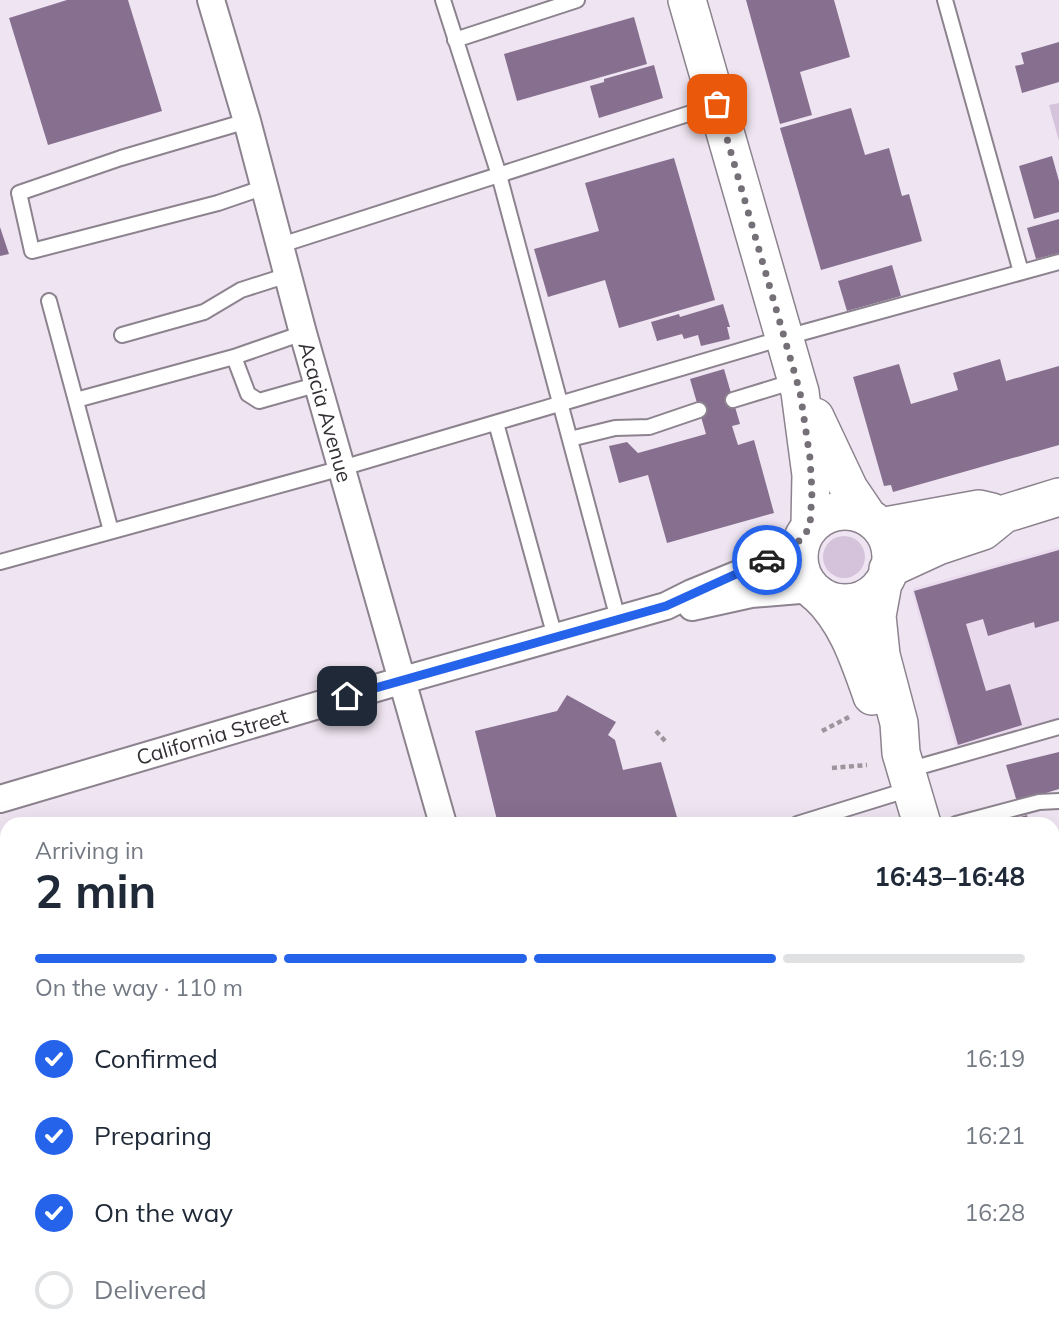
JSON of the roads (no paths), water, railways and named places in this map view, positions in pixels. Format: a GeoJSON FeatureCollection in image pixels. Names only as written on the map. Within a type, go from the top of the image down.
{"type":"FeatureCollection","features":[{"type":"Feature","properties":{"kind":"main road"},"geometry":{"type":"LineString","coordinates":[[687,0],[799,386],[811,475],[806,533],[799,552],[800,566],[815,592],[828,603],[843,625],[884,726],[906,771]]}},
{"type":"Feature","properties":{"kind":"main road"},"geometry":{"type":"LineString","coordinates":[[799,386],[849,489],[890,547],[886,576],[877,608],[877,631],[899,723],[906,771],[920,817]]}},
{"type":"Feature","properties":{"kind":"main road"},"geometry":{"type":"LineString","coordinates":[[815,592],[831,600],[846,603],[860,600],[873,593],[886,576],[938,546],[983,531],[1004,514],[1059,497]]}},
{"type":"Feature","properties":{"kind":"main road"},"geometry":{"type":"LineString","coordinates":[[806,533],[823,516],[837,511],[853,511],[874,522],[979,509],[1004,514]]}},
{"type":"Feature","properties":{"kind":"street","name":"Acacia Avenue"},"geometry":{"type":"LineString","coordinates":[[211,0],[247,121],[400,681],[441,817]]}},
{"type":"Feature","properties":{"kind":"street","name":"California Street"},"geometry":{"type":"LineString","coordinates":[[0,799],[666,606],[751,569],[806,533]]}},
{"type":"Feature","properties":{"kind":"street","name":"California Street"},"geometry":{"type":"LineString","coordinates":[[666,606],[696,607],[751,594],[815,592]]}},
{"type":"Feature","properties":{"kind":"lane"},"geometry":{"type":"LineString","coordinates":[[443,0],[499,175],[618,620]]}},
{"type":"Feature","properties":{"kind":"lane"},"geometry":{"type":"LineString","coordinates":[[455,40],[577,0]]}},
{"type":"Feature","properties":{"kind":"lane"},"geometry":{"type":"LineString","coordinates":[[945,0],[1021,272]]}},
{"type":"Feature","properties":{"kind":"lane"},"geometry":{"type":"LineString","coordinates":[[281,245],[717,104]]}},
{"type":"Feature","properties":{"kind":"lane"},"geometry":{"type":"LineString","coordinates":[[247,121],[121,158],[19,193],[32,251],[218,203],[265,187]]}},
{"type":"Feature","properties":{"kind":"lane"},"geometry":{"type":"LineString","coordinates":[[0,562],[342,468],[783,338],[1059,262]]}},
{"type":"Feature","properties":{"kind":"lane"},"geometry":{"type":"LineString","coordinates":[[122,335],[205,312],[241,290],[288,275]]}},
{"type":"Feature","properties":{"kind":"lane"},"geometry":{"type":"LineString","coordinates":[[49,301],[111,531]]}},
{"type":"Feature","properties":{"kind":"lane"},"geometry":{"type":"LineString","coordinates":[[76,400],[234,356],[303,333]]}},
{"type":"Feature","properties":{"kind":"lane"},"geometry":{"type":"LineString","coordinates":[[234,356],[248,394],[259,401],[319,384]]}},
{"type":"Feature","properties":{"kind":"lane"},"geometry":{"type":"LineString","coordinates":[[733,400],[799,386]]}},
{"type":"Feature","properties":{"kind":"lane"},"geometry":{"type":"LineString","coordinates":[[570,439],[615,428],[649,427],[699,410]]}},
{"type":"Feature","properties":{"kind":"lane"},"geometry":{"type":"LineString","coordinates":[[496,423],[555,637]]}},
{"type":"Feature","properties":{"kind":"lane"},"geometry":{"type":"LineString","coordinates":[[811,817],[906,771],[1059,727]]}},
{"type":"Feature","properties":{"kind":"lane"},"geometry":{"type":"LineString","coordinates":[[982,817],[1039,802],[1059,801]]}}]}
